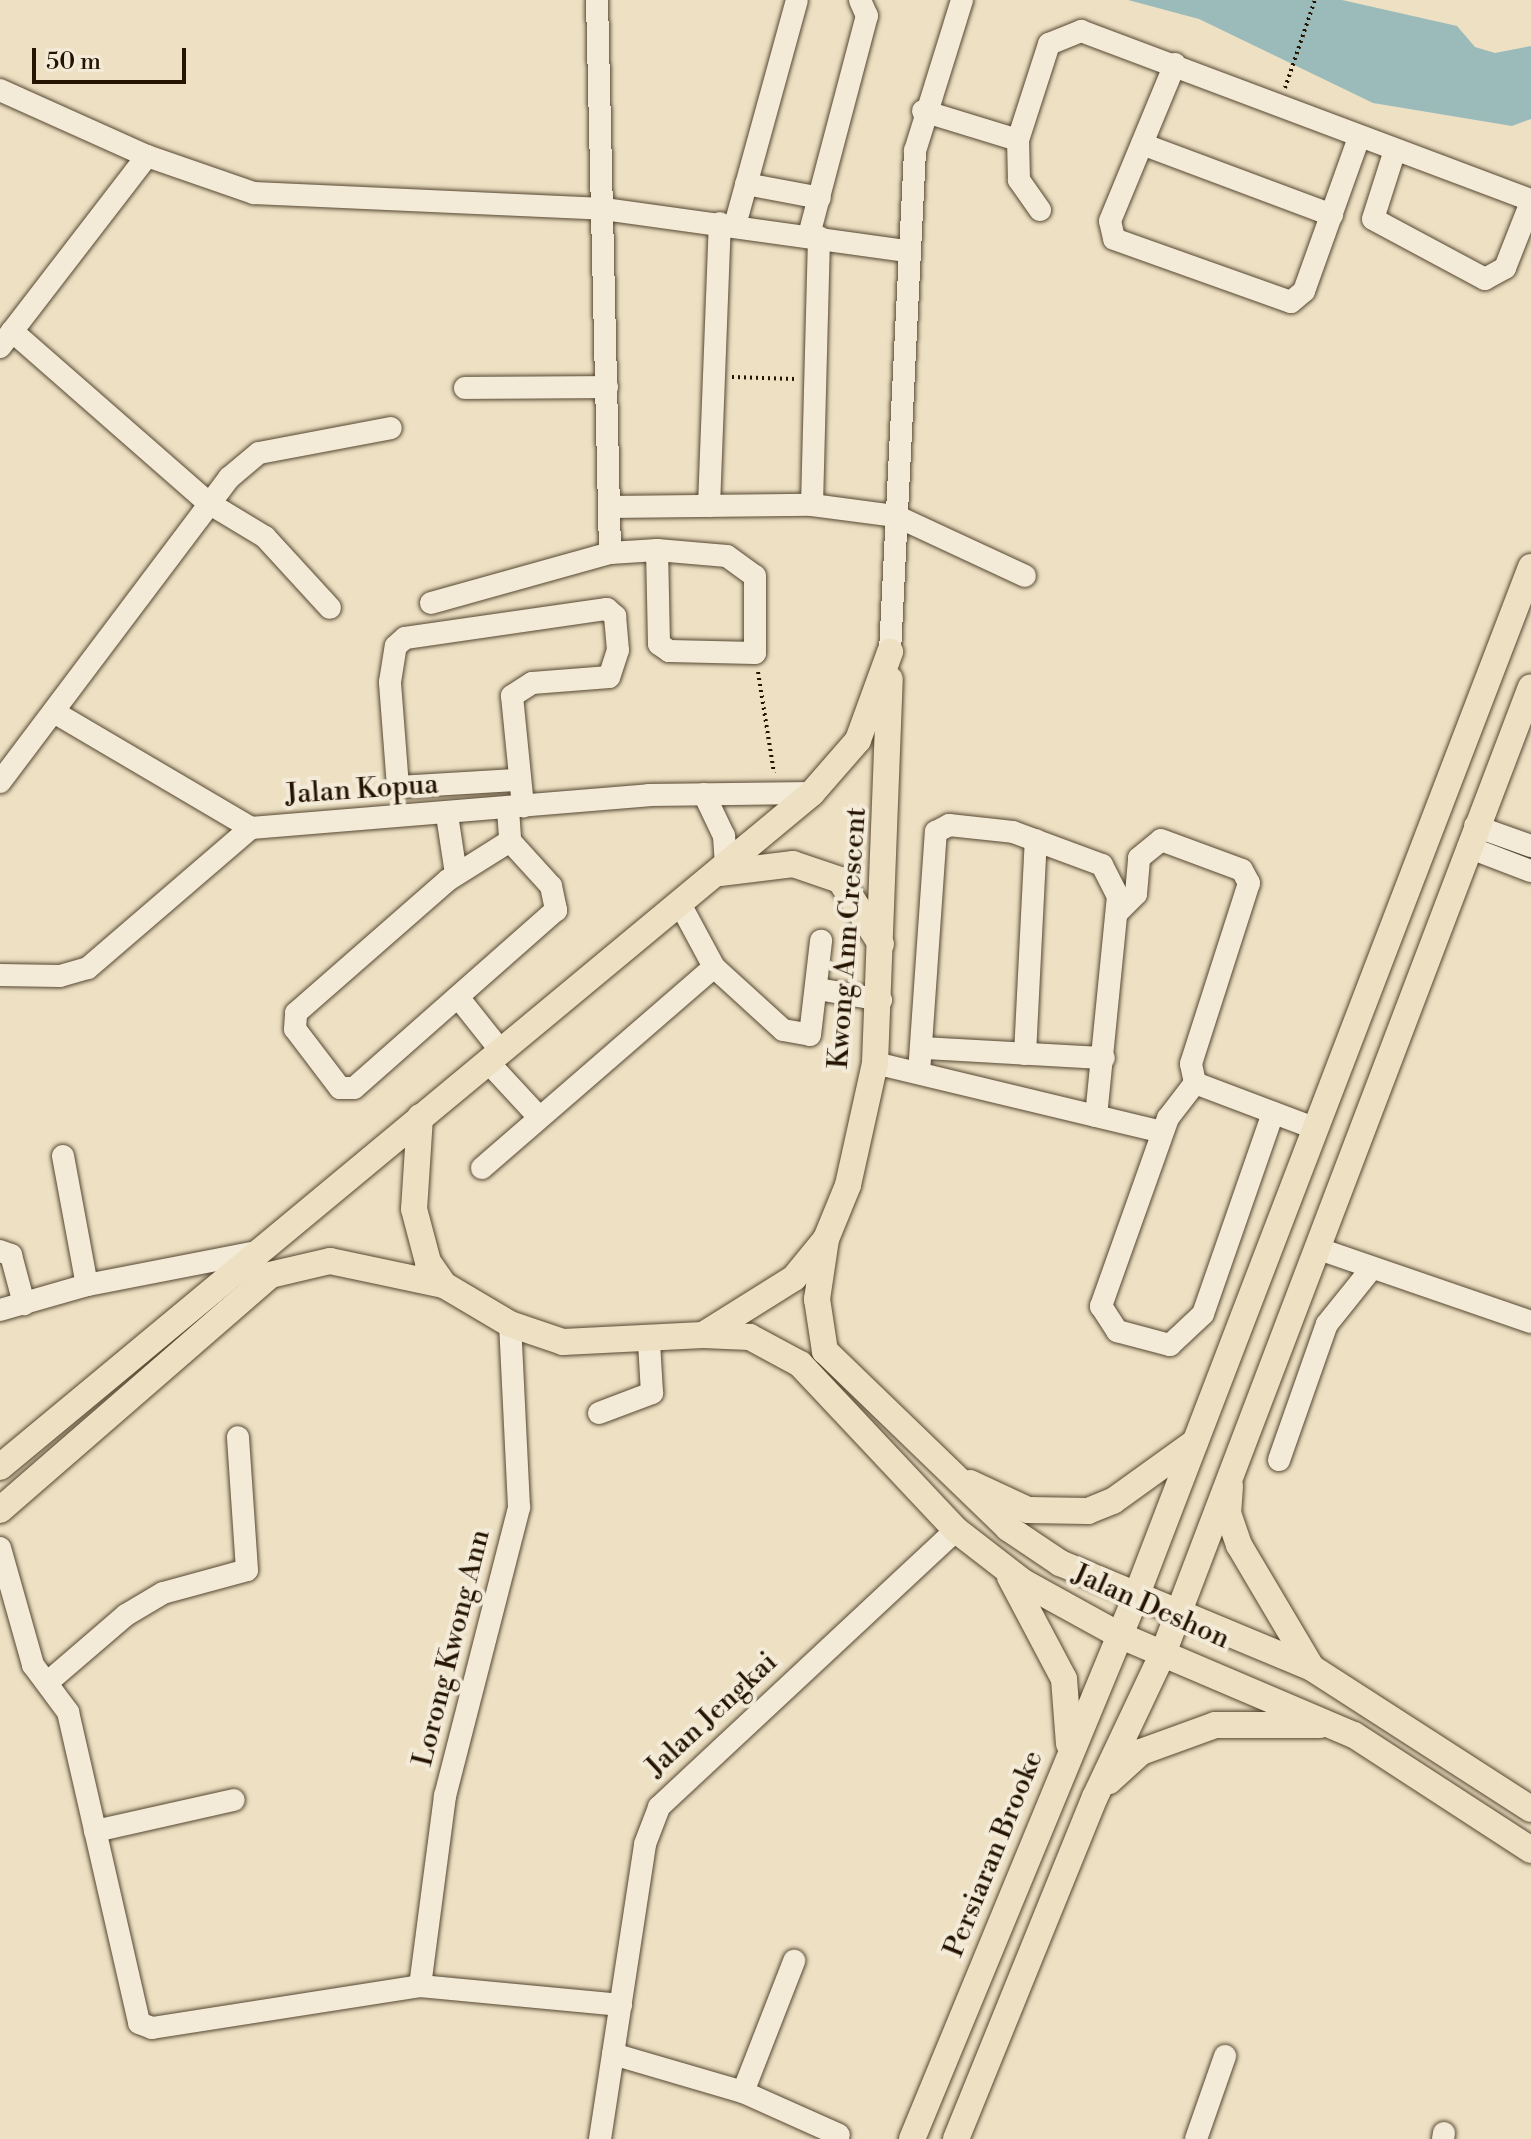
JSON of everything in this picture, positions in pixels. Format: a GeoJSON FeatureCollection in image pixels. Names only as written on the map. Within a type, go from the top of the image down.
{"type":"FeatureCollection","features":[{"type":"Feature","properties":{"kind":"main road","name":"Persiaran Brooke"},"geometry":{"type":"LineString","coordinates":[[912,2139],[1137,1594],[1531,567]]}},
{"type":"Feature","properties":{"kind":"main road"},"geometry":{"type":"LineString","coordinates":[[0,1467],[812,793],[858,740],[890,652]]}},
{"type":"Feature","properties":{"kind":"main road","name":"Kwong Ann Crescent"},"geometry":{"type":"LineString","coordinates":[[444,1285],[510,1324],[563,1342],[649,1343],[703,1335],[758,1306],[826,1239],[848,1185],[875,1063],[883,948],[890,652]]}},
{"type":"Feature","properties":{"kind":"main road"},"geometry":{"type":"LineString","coordinates":[[956,2139],[1095,1797],[1164,1651],[1232,1462],[1319,1249],[1471,836],[1531,687]]}},
{"type":"Feature","properties":{"kind":"main road"},"geometry":{"type":"LineString","coordinates":[[719,870],[764,863],[824,873],[854,895],[883,948]]}},
{"type":"Feature","properties":{"kind":"main road"},"geometry":{"type":"LineString","coordinates":[[420,1117],[414,1209],[428,1262],[444,1285]]}},
{"type":"Feature","properties":{"kind":"main road","name":"Jalan Deshon"},"geometry":{"type":"LineString","coordinates":[[826,1239],[817,1299],[825,1351],[941,1470],[1060,1563],[1312,1668],[1531,1809]]}},
{"type":"Feature","properties":{"kind":"main road"},"geometry":{"type":"LineString","coordinates":[[0,1510],[270,1275],[330,1261],[444,1285]]}},
{"type":"Feature","properties":{"kind":"main road","name":"Jalan Deshon"},"geometry":{"type":"LineString","coordinates":[[703,1335],[750,1337],[800,1364],[956,1530],[1003,1568],[1119,1635],[1164,1651],[1354,1735],[1531,1850]]}},
{"type":"Feature","properties":{"kind":"main road"},"geometry":{"type":"LineString","coordinates":[[941,1470],[1055,1515],[1113,1501],[1195,1442]]}},
{"type":"Feature","properties":{"kind":"main road"},"geometry":{"type":"LineString","coordinates":[[1232,1462],[1228,1513],[1239,1545],[1312,1668]]}},
{"type":"Feature","properties":{"kind":"main road"},"geometry":{"type":"LineString","coordinates":[[1003,1568],[1064,1679],[1069,1755]]}},
{"type":"Feature","properties":{"kind":"main road"},"geometry":{"type":"LineString","coordinates":[[1095,1797],[1141,1752],[1215,1725],[1281,1721],[1354,1735]]}},
{"type":"Feature","properties":{"kind":"street"},"geometry":{"type":"LineString","coordinates":[[597,0],[610,553]]}},
{"type":"Feature","properties":{"kind":"street"},"geometry":{"type":"LineString","coordinates":[[709,506],[714,377],[727,224],[746,184],[797,0]]}},
{"type":"Feature","properties":{"kind":"street"},"geometry":{"type":"LineString","coordinates":[[812,505],[814,236],[820,198],[867,16],[860,0]]}},
{"type":"Feature","properties":{"kind":"street"},"geometry":{"type":"LineString","coordinates":[[890,652],[905,251],[923,111],[962,0]]}},
{"type":"Feature","properties":{"kind":"street"},"geometry":{"type":"LineString","coordinates":[[1040,210],[1019,180],[1018,140],[1049,44],[1060,36],[1106,36],[1359,137],[1395,150],[1531,201],[1505,268],[1485,279],[1373,219],[1395,150]]}},
{"type":"Feature","properties":{"kind":"street"},"geometry":{"type":"LineString","coordinates":[[1175,64],[1142,144],[1110,235],[1278,303],[1304,291],[1359,137]]}},
{"type":"Feature","properties":{"kind":"street"},"geometry":{"type":"LineString","coordinates":[[0,90],[147,156],[254,193],[604,209],[905,251]]}},
{"type":"Feature","properties":{"kind":"street"},"geometry":{"type":"LineString","coordinates":[[923,111],[1018,140]]}},
{"type":"Feature","properties":{"kind":"street"},"geometry":{"type":"LineString","coordinates":[[1142,144],[1332,215]]}},
{"type":"Feature","properties":{"kind":"street"},"geometry":{"type":"LineString","coordinates":[[147,156],[6,339],[207,502],[265,537],[330,608]]}},
{"type":"Feature","properties":{"kind":"street"},"geometry":{"type":"LineString","coordinates":[[746,184],[820,198]]}},
{"type":"Feature","properties":{"kind":"street"},"geometry":{"type":"LineString","coordinates":[[465,388],[607,387]]}},
{"type":"Feature","properties":{"kind":"street"},"geometry":{"type":"LineString","coordinates":[[0,782],[207,502],[259,453],[391,428]]}},
{"type":"Feature","properties":{"kind":"street"},"geometry":{"type":"LineString","coordinates":[[609,507],[812,505],[896,516],[1025,576]]}},
{"type":"Feature","properties":{"kind":"street"},"geometry":{"type":"LineString","coordinates":[[431,603],[610,553],[657,550],[746,563],[755,576],[755,653],[669,651],[659,644],[657,550]]}},
{"type":"Feature","properties":{"kind":"street"},"geometry":{"type":"LineString","coordinates":[[510,841],[551,886],[556,910],[347,1090],[293,1021],[456,874],[510,841],[515,808],[515,780],[512,696],[532,683],[609,677],[618,650],[607,609],[405,638],[396,646],[390,682],[398,787],[515,780]]}},
{"type":"Feature","properties":{"kind":"street","name":"Jalan Kopua"},"geometry":{"type":"LineString","coordinates":[[54,712],[251,828],[704,794],[812,793]]}},
{"type":"Feature","properties":{"kind":"street"},"geometry":{"type":"LineString","coordinates":[[704,794],[724,836],[719,870]]}},
{"type":"Feature","properties":{"kind":"street"},"geometry":{"type":"LineString","coordinates":[[447,815],[456,874]]}},
{"type":"Feature","properties":{"kind":"street"},"geometry":{"type":"LineString","coordinates":[[919,1073],[924,1048],[936,832],[949,825],[1036,840],[1102,865],[1119,911],[1096,1116]]}},
{"type":"Feature","properties":{"kind":"street"},"geometry":{"type":"LineString","coordinates":[[0,975],[60,976],[88,968],[251,828]]}},
{"type":"Feature","properties":{"kind":"street"},"geometry":{"type":"LineString","coordinates":[[1471,836],[1531,846]]}},
{"type":"Feature","properties":{"kind":"street"},"geometry":{"type":"LineString","coordinates":[[1471,836],[1531,871]]}},
{"type":"Feature","properties":{"kind":"street"},"geometry":{"type":"LineString","coordinates":[[1025,1054],[1036,840]]}},
{"type":"Feature","properties":{"kind":"street"},"geometry":{"type":"LineString","coordinates":[[1119,911],[1136,894],[1139,858],[1149,842],[1161,840],[1242,870],[1249,883],[1191,1064],[1195,1083],[1162,1132],[1101,1306],[1117,1331],[1157,1346],[1187,1336],[1203,1314],[1273,1113]]}},
{"type":"Feature","properties":{"kind":"street"},"geometry":{"type":"LineString","coordinates":[[679,902],[714,967],[798,1037],[813,1031],[821,941]]}},
{"type":"Feature","properties":{"kind":"street"},"geometry":{"type":"LineString","coordinates":[[482,1168],[538,1116],[714,967]]}},
{"type":"Feature","properties":{"kind":"street"},"geometry":{"type":"LineString","coordinates":[[818,989],[881,1000]]}},
{"type":"Feature","properties":{"kind":"street"},"geometry":{"type":"LineString","coordinates":[[458,997],[494,1056],[538,1116]]}},
{"type":"Feature","properties":{"kind":"street"},"geometry":{"type":"LineString","coordinates":[[924,1048],[1104,1058]]}},
{"type":"Feature","properties":{"kind":"street"},"geometry":{"type":"LineString","coordinates":[[875,1063],[1162,1132]]}},
{"type":"Feature","properties":{"kind":"street"},"geometry":{"type":"LineString","coordinates":[[1195,1083],[1317,1129]]}},
{"type":"Feature","properties":{"kind":"street"},"geometry":{"type":"LineString","coordinates":[[63,1156],[87,1285]]}},
{"type":"Feature","properties":{"kind":"street"},"geometry":{"type":"LineString","coordinates":[[1319,1249],[1531,1322]]}},
{"type":"Feature","properties":{"kind":"street"},"geometry":{"type":"LineString","coordinates":[[0,1251],[11,1255],[24,1304]]}},
{"type":"Feature","properties":{"kind":"street"},"geometry":{"type":"LineString","coordinates":[[0,1310],[87,1285],[256,1252]]}},
{"type":"Feature","properties":{"kind":"street"},"geometry":{"type":"LineString","coordinates":[[1279,1460],[1327,1324],[1372,1268]]}},
{"type":"Feature","properties":{"kind":"street","name":"Lorong Kwong Ann"},"geometry":{"type":"LineString","coordinates":[[420,1986],[445,1796],[519,1507],[510,1324]]}},
{"type":"Feature","properties":{"kind":"street"},"geometry":{"type":"LineString","coordinates":[[599,1413],[652,1393],[649,1343]]}},
{"type":"Feature","properties":{"kind":"street"},"geometry":{"type":"LineString","coordinates":[[48,1682],[126,1615],[163,1593],[247,1570],[238,1437]]}},
{"type":"Feature","properties":{"kind":"street","name":"Jalan Jengkai"},"geometry":{"type":"LineString","coordinates":[[600,2139],[645,1844],[659,1807],[956,1530]]}},
{"type":"Feature","properties":{"kind":"street"},"geometry":{"type":"LineString","coordinates":[[0,1548],[30,1656],[66,1703],[139,2023],[152,2028],[420,1986],[621,2005]]}},
{"type":"Feature","properties":{"kind":"street"},"geometry":{"type":"LineString","coordinates":[[95,1831],[234,1800]]}},
{"type":"Feature","properties":{"kind":"street"},"geometry":{"type":"LineString","coordinates":[[743,2092],[794,1961]]}},
{"type":"Feature","properties":{"kind":"street"},"geometry":{"type":"LineString","coordinates":[[613,2054],[743,2092],[839,2135]]}},
{"type":"Feature","properties":{"kind":"street"},"geometry":{"type":"LineString","coordinates":[[1196,2139],[1225,2056]]}},
{"type":"Feature","properties":{"kind":"path"},"geometry":{"type":"LineString","coordinates":[[1292,67],[1315,0]]}},
{"type":"Feature","properties":{"kind":"path"},"geometry":{"type":"LineString","coordinates":[[714,377],[815,380]]}},
{"type":"Feature","properties":{"kind":"path"},"geometry":{"type":"LineString","coordinates":[[755,653],[776,795]]}},
{"type":"Feature","properties":{"kind":"water"},"geometry":{"type":"Polygon","coordinates":[[[1128,0],[1342,0],[1457,26],[1475,47],[1495,53],[1531,46],[1531,119],[1512,126],[1373,103],[1199,19],[1128,0]]]}}]}
